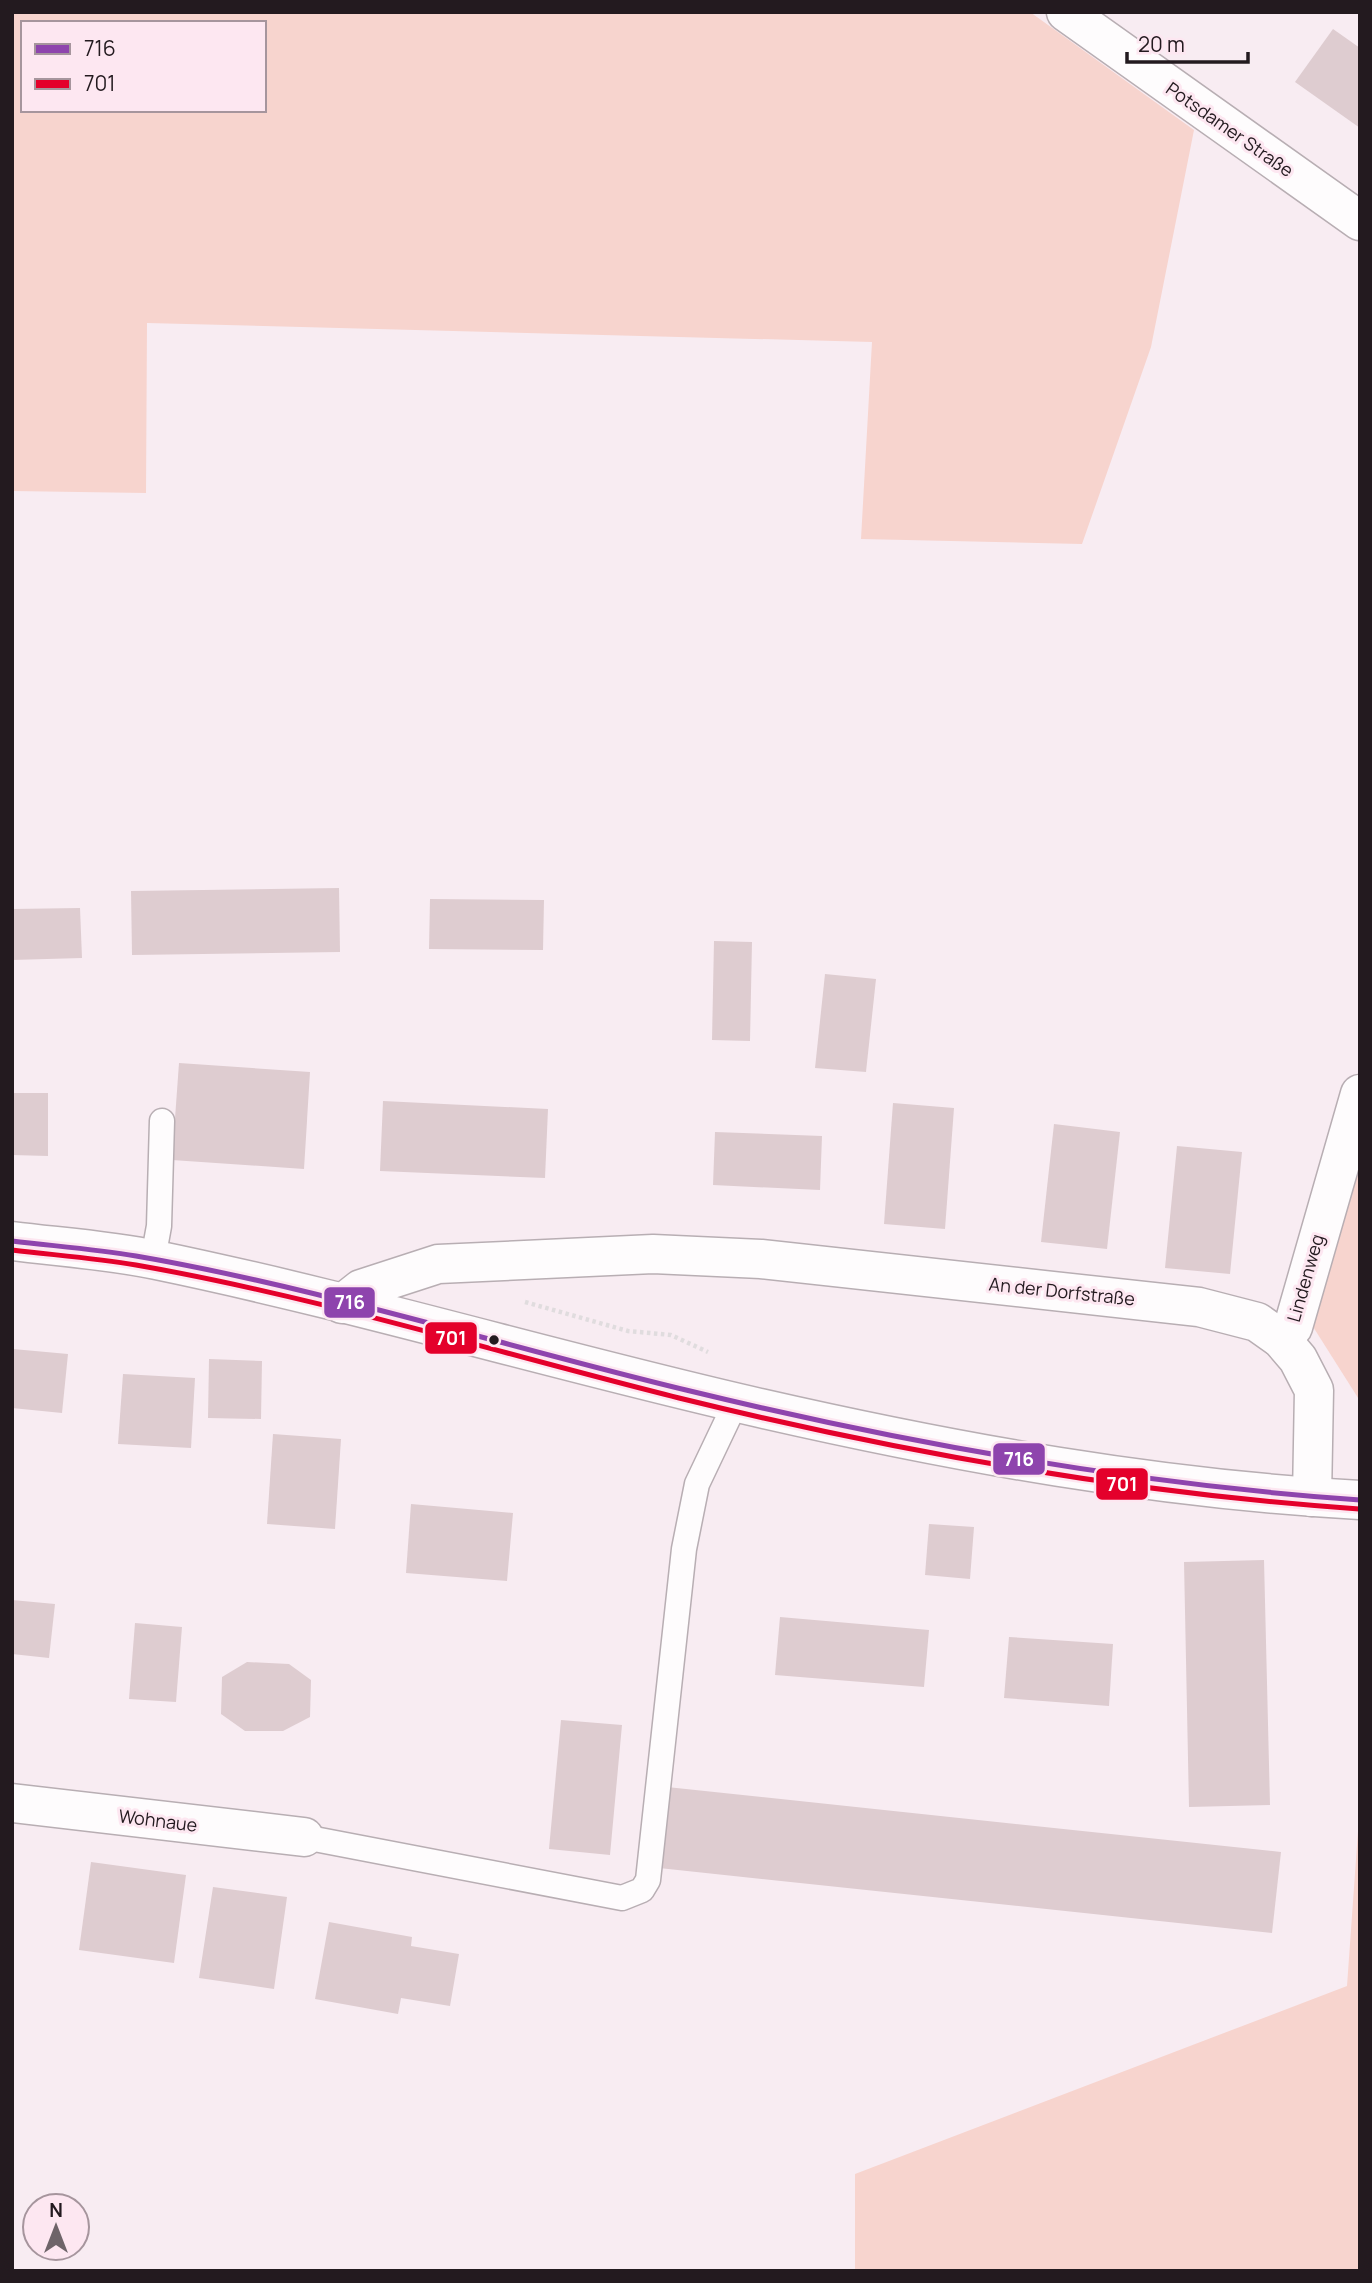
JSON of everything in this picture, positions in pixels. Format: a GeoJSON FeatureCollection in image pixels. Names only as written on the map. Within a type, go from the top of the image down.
{"type":"FeatureCollection","features":[{"type":"Feature","properties":{"kind":"street","name":"Potsdamer Straße"},"geometry":{"type":"LineString","coordinates":[[1066,12],[1360,221]]}},
{"type":"Feature","properties":{"kind":"street","name":"Lindenweg"},"geometry":{"type":"LineString","coordinates":[[1312,1497],[1314,1390],[1298,1359],[1282,1339],[1293,1327],[1360,1094]]}},
{"type":"Feature","properties":{"kind":"street"},"geometry":{"type":"LineString","coordinates":[[12,1241],[153,1259],[736,1402],[918,1442],[1070,1468],[1312,1497],[1360,1500]]}},
{"type":"Feature","properties":{"kind":"street","name":"An der Dorfstraße"},"geometry":{"type":"LineString","coordinates":[[342,1304],[361,1289],[438,1264],[653,1254],[761,1259],[1199,1307],[1256,1322],[1282,1339]]}},
{"type":"Feature","properties":{"kind":"street","name":"Wohnaue"},"geometry":{"type":"LineString","coordinates":[[12,1803],[304,1837]]}},
{"type":"Feature","properties":{"kind":"lane"},"geometry":{"type":"LineString","coordinates":[[153,1259],[159,1226],[162,1121]]}},
{"type":"Feature","properties":{"kind":"lane"},"geometry":{"type":"LineString","coordinates":[[304,1837],[622,1898],[642,1890],[648,1880],[684,1549],[697,1484],[736,1402]]}},
{"type":"Feature","properties":{"kind":"path"},"geometry":{"type":"LineString","coordinates":[[516,1301],[628,1331],[671,1335],[711,1353]]}},
{"type":"Feature","properties":{"kind":"shaded area"},"geometry":{"type":"Polygon","coordinates":[[[12,12],[1030,12],[1194,130],[1151,347],[1082,544],[861,539],[872,342],[147,323],[146,493],[12,491],[12,12]]]}},
{"type":"Feature","properties":{"kind":"shaded area"},"geometry":{"type":"Polygon","coordinates":[[[1360,1143],[1360,1401],[1298,1303],[1360,1143]]]}},
{"type":"Feature","properties":{"kind":"shaded area"},"geometry":{"type":"Polygon","coordinates":[[[1360,1803],[1360,2271],[855,2271],[855,2174],[1347,1986],[1360,1803]]]}},
{"type":"Feature","properties":{"kind":"building"},"geometry":{"type":"Polygon","coordinates":[[[1333,29],[1360,48],[1360,128],[1295,82],[1333,29]]]}},
{"type":"Feature","properties":{"kind":"building"},"geometry":{"type":"Polygon","coordinates":[[[339,888],[340,952],[132,955],[131,891],[339,888]]]}},
{"type":"Feature","properties":{"kind":"building"},"geometry":{"type":"Polygon","coordinates":[[[430,899],[544,900],[543,950],[429,949],[430,899]]]}},
{"type":"Feature","properties":{"kind":"building"},"geometry":{"type":"Polygon","coordinates":[[[80,908],[82,958],[12,960],[12,909],[80,908]]]}},
{"type":"Feature","properties":{"kind":"building"},"geometry":{"type":"Polygon","coordinates":[[[714,941],[752,942],[750,1041],[712,1040],[714,941]]]}},
{"type":"Feature","properties":{"kind":"building"},"geometry":{"type":"Polygon","coordinates":[[[825,974],[876,979],[866,1072],[815,1068],[825,974]]]}},
{"type":"Feature","properties":{"kind":"building"},"geometry":{"type":"Polygon","coordinates":[[[179,1063],[310,1072],[304,1169],[172,1160],[179,1063]]]}},
{"type":"Feature","properties":{"kind":"building"},"geometry":{"type":"Polygon","coordinates":[[[12,1093],[48,1093],[48,1156],[12,1155],[12,1093]]]}},
{"type":"Feature","properties":{"kind":"building"},"geometry":{"type":"Polygon","coordinates":[[[383,1101],[548,1109],[545,1178],[380,1171],[383,1101]]]}},
{"type":"Feature","properties":{"kind":"building"},"geometry":{"type":"Polygon","coordinates":[[[893,1103],[954,1108],[945,1229],[884,1224],[893,1103]]]}},
{"type":"Feature","properties":{"kind":"building"},"geometry":{"type":"Polygon","coordinates":[[[1054,1124],[1120,1132],[1107,1249],[1041,1242],[1054,1124]]]}},
{"type":"Feature","properties":{"kind":"building"},"geometry":{"type":"Polygon","coordinates":[[[715,1132],[822,1136],[820,1190],[713,1185],[715,1132]]]}},
{"type":"Feature","properties":{"kind":"building"},"geometry":{"type":"Polygon","coordinates":[[[1177,1146],[1242,1152],[1230,1274],[1165,1268],[1177,1146]]]}},
{"type":"Feature","properties":{"kind":"building"},"geometry":{"type":"Polygon","coordinates":[[[13,1349],[68,1354],[62,1413],[12,1408],[13,1349]]]}},
{"type":"Feature","properties":{"kind":"building"},"geometry":{"type":"Polygon","coordinates":[[[209,1359],[262,1361],[261,1419],[208,1418],[209,1359]]]}},
{"type":"Feature","properties":{"kind":"building"},"geometry":{"type":"Polygon","coordinates":[[[123,1374],[195,1378],[191,1448],[118,1444],[123,1374]]]}},
{"type":"Feature","properties":{"kind":"building"},"geometry":{"type":"Polygon","coordinates":[[[273,1434],[341,1439],[335,1529],[267,1524],[273,1434]]]}},
{"type":"Feature","properties":{"kind":"building"},"geometry":{"type":"Polygon","coordinates":[[[411,1504],[513,1513],[507,1581],[406,1573],[411,1504]]]}},
{"type":"Feature","properties":{"kind":"building"},"geometry":{"type":"Polygon","coordinates":[[[929,1524],[974,1527],[970,1579],[925,1575],[929,1524]]]}},
{"type":"Feature","properties":{"kind":"building"},"geometry":{"type":"Polygon","coordinates":[[[1264,1560],[1270,1805],[1189,1807],[1184,1562],[1264,1560]]]}},
{"type":"Feature","properties":{"kind":"building"},"geometry":{"type":"Polygon","coordinates":[[[12,1600],[55,1604],[49,1658],[12,1654],[12,1600]]]}},
{"type":"Feature","properties":{"kind":"building"},"geometry":{"type":"Polygon","coordinates":[[[780,1617],[929,1630],[924,1687],[775,1675],[780,1617]]]}},
{"type":"Feature","properties":{"kind":"building"},"geometry":{"type":"Polygon","coordinates":[[[135,1623],[182,1627],[176,1702],[129,1699],[135,1623]]]}},
{"type":"Feature","properties":{"kind":"building"},"geometry":{"type":"Polygon","coordinates":[[[1009,1637],[1113,1644],[1109,1706],[1004,1698],[1009,1637]]]}},
{"type":"Feature","properties":{"kind":"building"},"geometry":{"type":"Polygon","coordinates":[[[247,1662],[289,1664],[311,1680],[310,1717],[283,1731],[245,1731],[221,1714],[222,1677],[247,1662]]]}},
{"type":"Feature","properties":{"kind":"building"},"geometry":{"type":"Polygon","coordinates":[[[561,1720],[622,1725],[610,1855],[549,1849],[561,1720]]]}},
{"type":"Feature","properties":{"kind":"building"},"geometry":{"type":"Polygon","coordinates":[[[667,1787],[1281,1852],[1272,1933],[659,1868],[667,1787]]]}},
{"type":"Feature","properties":{"kind":"building"},"geometry":{"type":"Polygon","coordinates":[[[91,1862],[186,1875],[174,1963],[79,1950],[91,1862]]]}},
{"type":"Feature","properties":{"kind":"building"},"geometry":{"type":"Polygon","coordinates":[[[213,1887],[287,1897],[274,1989],[199,1978],[213,1887]]]}},
{"type":"Feature","properties":{"kind":"building"},"geometry":{"type":"Polygon","coordinates":[[[329,1922],[412,1937],[411,1946],[459,1954],[450,2006],[401,1998],[398,2014],[315,1999],[329,1922]]]}},
{"type":"Feature","properties":{"kind":"transit line","name":"716"},"geometry":{"type":"LineString","coordinates":[[12,1241],[136,1256],[274,1284],[617,1373],[853,1428],[1105,1472],[1190,1484],[1360,1500]]}},
{"type":"Feature","properties":{"kind":"transit line","name":"701"},"geometry":{"type":"LineString","coordinates":[[12,1250],[136,1265],[273,1293],[679,1398],[932,1453],[1187,1493],[1359,1509]]}}]}
